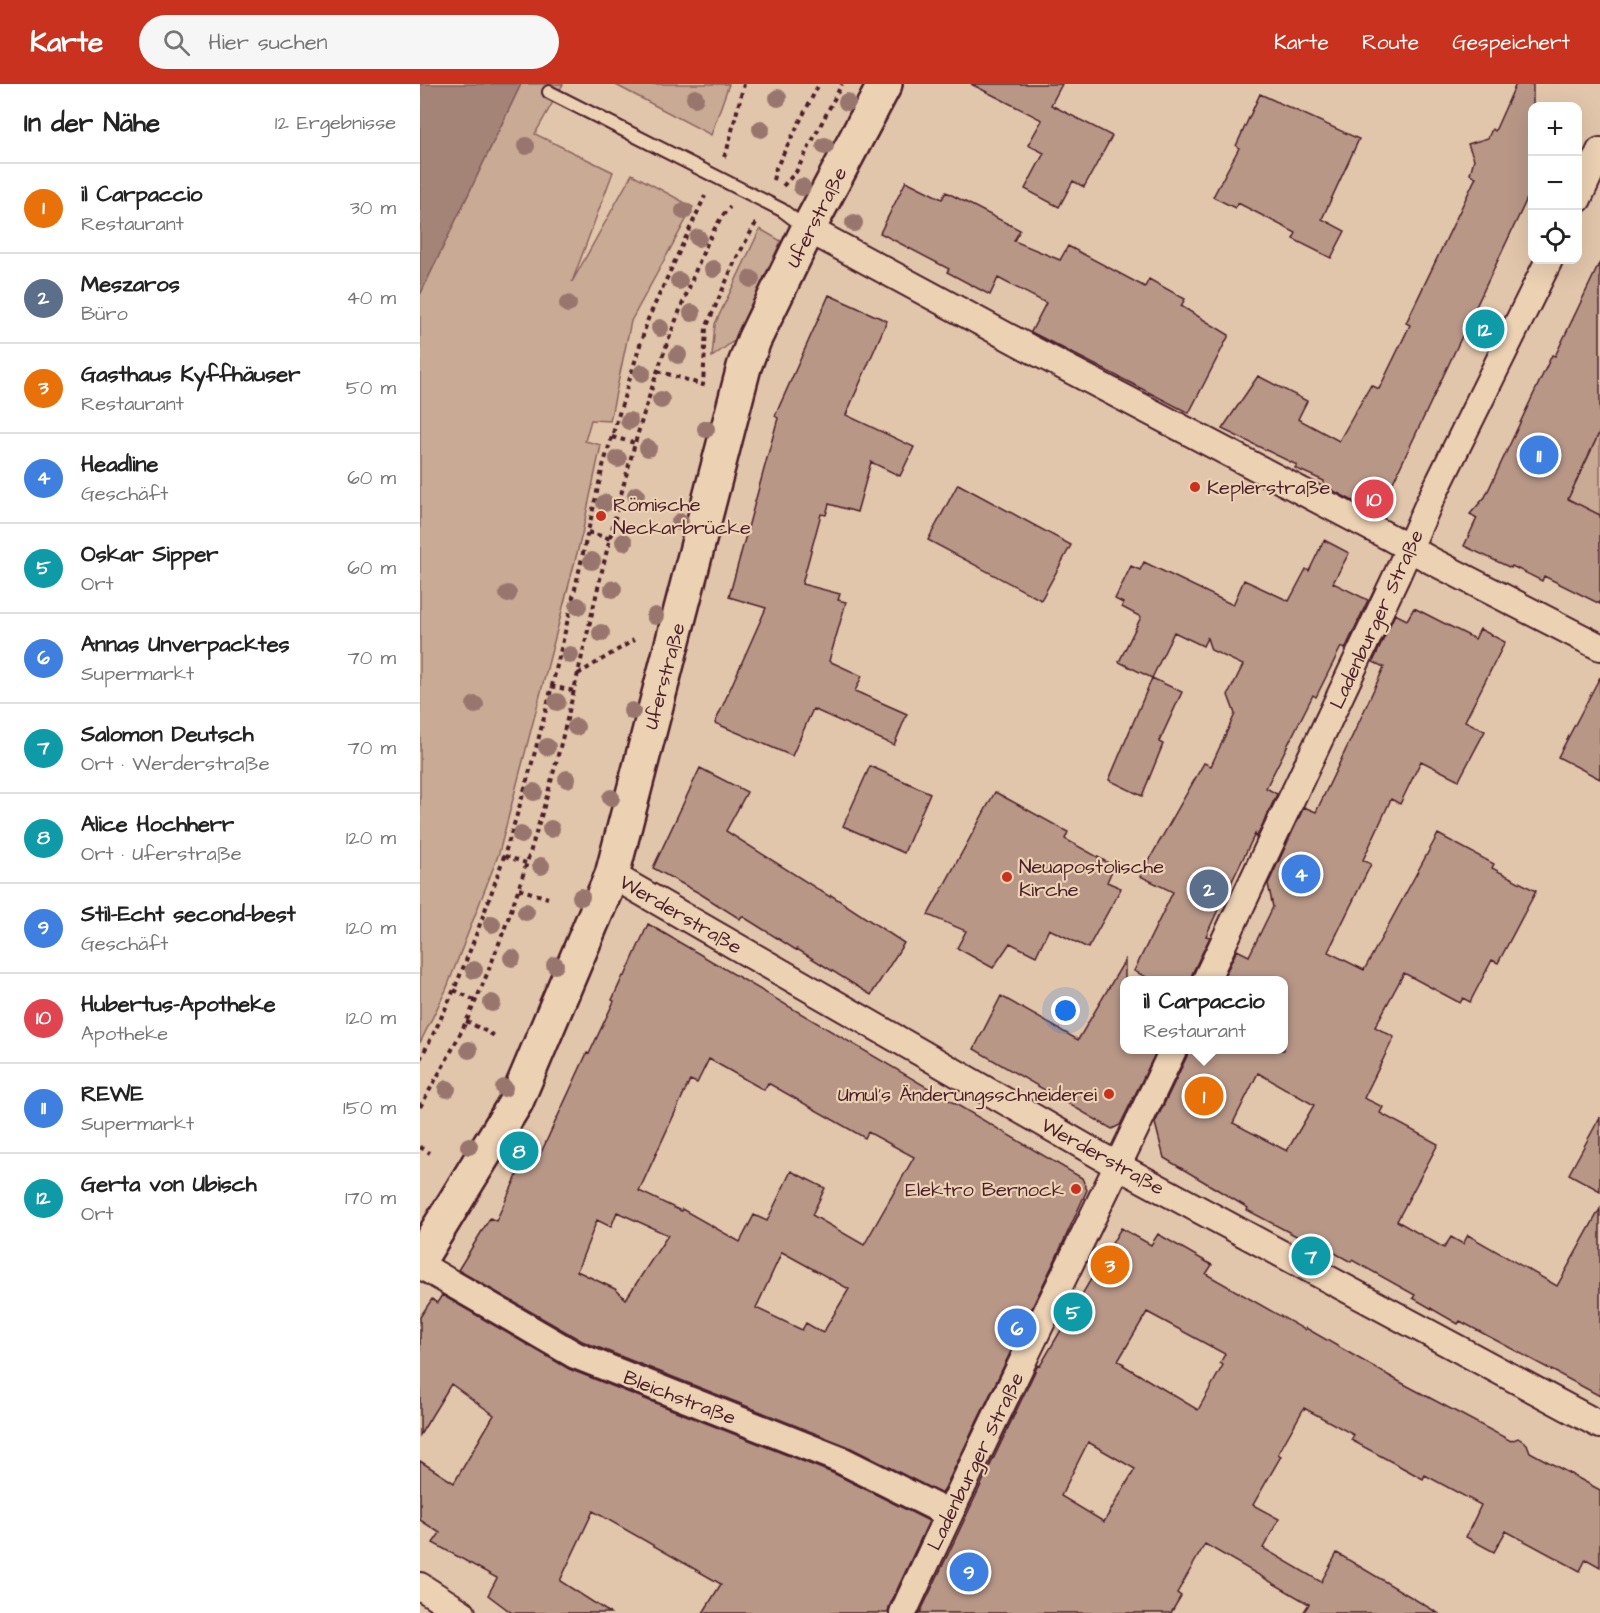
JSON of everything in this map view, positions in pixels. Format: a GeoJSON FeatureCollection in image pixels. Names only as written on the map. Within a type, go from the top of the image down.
{"type":"FeatureCollection","features":[{"type":"Feature","properties":{"kind":"street","name":"Uferstraße"},"geometry":{"type":"LineString","coordinates":[[420,1259],[516,1102],[612,875],[744,367],[754,340],[808,230],[885,84]]}},
{"type":"Feature","properties":{"kind":"street"},"geometry":{"type":"LineString","coordinates":[[1582,190],[1600,151]]}},
{"type":"Feature","properties":{"kind":"street"},"geometry":{"type":"LineString","coordinates":[[808,230],[1409,549],[1600,647]]}},
{"type":"Feature","properties":{"kind":"street","name":"Ladenburger Straße"},"geometry":{"type":"LineString","coordinates":[[1208,976],[1430,503],[1547,264]]}},
{"type":"Feature","properties":{"kind":"street","name":"Werderstraße"},"geometry":{"type":"LineString","coordinates":[[612,875],[1118,1166],[1600,1425]]}},
{"type":"Feature","properties":{"kind":"street","name":"Ladenburger Straße"},"geometry":{"type":"LineString","coordinates":[[903,1613],[1171,1054]]}},
{"type":"Feature","properties":{"kind":"street","name":"Bleichstraße"},"geometry":{"type":"LineString","coordinates":[[420,1265],[575,1355],[841,1460],[949,1514]]}},
{"type":"Feature","properties":{"kind":"street"},"geometry":{"type":"LineString","coordinates":[[420,1586],[462,1613]]}},
{"type":"Feature","properties":{"kind":"lane"},"geometry":{"type":"LineString","coordinates":[[549,92],[782,210],[808,230]]}},
{"type":"Feature","properties":{"kind":"path"},"geometry":{"type":"LineString","coordinates":[[420,1059],[465,964],[505,856],[536,752],[603,466],[648,319],[727,150],[744,84]]}},
{"type":"Feature","properties":{"kind":"path"},"geometry":{"type":"LineString","coordinates":[[658,371],[703,385],[705,328],[735,261],[766,203],[776,168],[819,84]]}},
{"type":"Feature","properties":{"kind":"path"},"geometry":{"type":"LineString","coordinates":[[420,1107],[476,1001],[519,889],[547,795],[635,443],[678,313],[698,264],[727,209],[736,202],[766,203],[796,172],[842,84]]}},
{"type":"Feature","properties":{"kind":"path"},"geometry":{"type":"LineString","coordinates":[[612,437],[635,443]]}},
{"type":"Feature","properties":{"kind":"path"},"geometry":{"type":"LineString","coordinates":[[588,532],[611,539]]}},
{"type":"Feature","properties":{"kind":"path"},"geometry":{"type":"LineString","coordinates":[[578,675],[634,640]]}},
{"type":"Feature","properties":{"kind":"path"},"geometry":{"type":"LineString","coordinates":[[551,686],[573,691]]}},
{"type":"Feature","properties":{"kind":"path"},"geometry":{"type":"LineString","coordinates":[[505,856],[526,863]]}},
{"type":"Feature","properties":{"kind":"path"},"geometry":{"type":"LineString","coordinates":[[519,889],[548,898]]}},
{"type":"Feature","properties":{"kind":"path"},"geometry":{"type":"LineString","coordinates":[[454,990],[476,1001]]}},
{"type":"Feature","properties":{"kind":"path"},"geometry":{"type":"LineString","coordinates":[[466,1022],[495,1036]]}},
{"type":"Feature","properties":{"kind":"path"},"geometry":{"type":"LineString","coordinates":[[420,1147],[430,1153]]}},
{"type":"Feature","properties":{"kind":"shaded area"},"geometry":{"type":"Polygon","coordinates":[[[420,84],[521,84],[420,295],[420,84]]]}},
{"type":"Feature","properties":{"kind":"shaded area"},"geometry":{"type":"Polygon","coordinates":[[[521,84],[563,84],[535,134],[613,172],[572,282],[632,174],[693,207],[631,321],[610,421],[591,420],[585,441],[601,445],[582,534],[499,853],[446,990],[420,1043],[420,295],[521,84]]]}},
{"type":"Feature","properties":{"kind":"shaded area"},"geometry":{"type":"Polygon","coordinates":[[[614,84],[729,84],[711,135],[614,84]]]}},
{"type":"Feature","properties":{"kind":"shaded area"},"geometry":{"type":"Polygon","coordinates":[[[760,229],[781,241],[735,340],[712,357],[715,324],[760,229]]]}},
{"type":"Feature","properties":{"kind":"shaded area"},"geometry":{"type":"Polygon","coordinates":[[[1600,431],[1600,515],[1551,499],[1586,462],[1600,431]]]}},
{"type":"Feature","properties":{"kind":"building"},"geometry":{"type":"Polygon","coordinates":[[[971,84],[1062,84],[1051,105],[1112,136],[1084,187],[1073,181],[1059,207],[1025,189],[1044,153],[1028,145],[1042,120],[971,84]]]}},
{"type":"Feature","properties":{"kind":"building"},"geometry":{"type":"Polygon","coordinates":[[[1516,84],[1533,84],[1533,102],[1528,102],[1528,197],[1378,514],[1324,486],[1324,481],[1295,468],[1297,465],[1222,429],[1258,376],[1307,401],[1298,419],[1339,441],[1371,385],[1379,389],[1410,325],[1406,323],[1476,177],[1470,174],[1474,159],[1468,144],[1488,138],[1492,129],[1495,131],[1516,84]]]}},
{"type":"Feature","properties":{"kind":"building"},"geometry":{"type":"Polygon","coordinates":[[[1260,94],[1359,139],[1322,219],[1345,231],[1331,258],[1293,239],[1296,233],[1238,203],[1235,208],[1213,197],[1239,148],[1236,146],[1260,94]]]}},
{"type":"Feature","properties":{"kind":"building"},"geometry":{"type":"Polygon","coordinates":[[[906,181],[942,199],[946,192],[1020,230],[1014,241],[1060,260],[1068,246],[1145,287],[1149,279],[1185,299],[1181,306],[1229,335],[1189,413],[1031,332],[1046,303],[998,278],[990,295],[947,272],[949,269],[880,233],[906,181]]]}},
{"type":"Feature","properties":{"kind":"building"},"geometry":{"type":"Polygon","coordinates":[[[1600,262],[1600,431],[1568,499],[1600,515],[1600,604],[1544,576],[1542,581],[1464,546],[1477,518],[1470,514],[1485,497],[1552,355],[1555,356],[1600,262]]]}},
{"type":"Feature","properties":{"kind":"building"},"geometry":{"type":"Polygon","coordinates":[[[829,295],[887,321],[846,415],[914,447],[900,476],[871,462],[857,512],[829,504],[826,515],[821,514],[802,584],[840,594],[838,600],[846,602],[829,661],[862,676],[855,691],[907,714],[894,745],[813,709],[792,756],[715,723],[766,608],[729,597],[778,418],[775,416],[829,295]]]}},
{"type":"Feature","properties":{"kind":"building"},"geometry":{"type":"Polygon","coordinates":[[[958,484],[1071,545],[1041,600],[928,540],[958,484]]]}},
{"type":"Feature","properties":{"kind":"building"},"geometry":{"type":"Polygon","coordinates":[[[1324,540],[1349,553],[1333,583],[1368,600],[1345,649],[1341,647],[1316,697],[1313,695],[1266,788],[1277,794],[1216,914],[1206,936],[1210,937],[1192,976],[1144,976],[1134,971],[1173,892],[1140,876],[1204,763],[1211,766],[1235,714],[1228,695],[1243,665],[1211,650],[1207,638],[1203,646],[1174,632],[1152,678],[1119,662],[1141,617],[1122,607],[1123,603],[1115,599],[1131,566],[1140,570],[1144,562],[1233,605],[1244,580],[1289,601],[1306,569],[1309,571],[1324,540]]]}},
{"type":"Feature","properties":{"kind":"building"},"geometry":{"type":"Polygon","coordinates":[[[1414,608],[1475,639],[1480,629],[1505,642],[1465,721],[1485,731],[1459,780],[1421,761],[1400,804],[1391,799],[1363,860],[1371,864],[1328,952],[1364,970],[1438,834],[1494,864],[1492,868],[1536,891],[1498,963],[1492,960],[1470,1002],[1463,998],[1460,1003],[1404,973],[1375,1027],[1394,1037],[1364,1098],[1383,1107],[1380,1113],[1438,1144],[1397,1221],[1444,1248],[1451,1237],[1463,1244],[1468,1235],[1557,1286],[1600,1209],[1600,1396],[1460,1321],[1458,1324],[1413,1298],[1415,1295],[1352,1260],[1351,1262],[1302,1235],[1300,1238],[1247,1210],[1248,1208],[1164,1158],[1155,1123],[1187,1054],[1288,1054],[1288,976],[1224,976],[1237,950],[1249,956],[1273,907],[1268,884],[1304,807],[1316,812],[1359,722],[1384,667],[1373,662],[1395,614],[1407,620],[1414,608]],[[1258,1073],[1233,1123],[1287,1151],[1314,1105],[1258,1073]]]}},
{"type":"Feature","properties":{"kind":"building"},"geometry":{"type":"Polygon","coordinates":[[[1600,677],[1600,779],[1558,757],[1600,677]]]}},
{"type":"Feature","properties":{"kind":"building"},"geometry":{"type":"Polygon","coordinates":[[[1152,678],[1182,692],[1159,742],[1163,744],[1142,796],[1109,780],[1152,678]]]}},
{"type":"Feature","properties":{"kind":"building"},"geometry":{"type":"Polygon","coordinates":[[[870,766],[930,793],[904,853],[843,826],[870,766]]]}},
{"type":"Feature","properties":{"kind":"building"},"geometry":{"type":"Polygon","coordinates":[[[700,768],[747,792],[726,831],[904,943],[871,995],[742,916],[740,919],[653,868],[700,768]]]}},
{"type":"Feature","properties":{"kind":"building","name":"Neuapostolische Kirche"},"geometry":{"type":"Polygon","coordinates":[[[995,792],[1068,832],[1065,839],[1114,866],[1107,882],[1121,888],[1088,948],[1049,929],[1036,956],[1010,943],[993,968],[957,948],[966,931],[928,915],[995,792]]]}},
{"type":"Feature","properties":{"kind":"building"},"geometry":{"type":"Polygon","coordinates":[[[648,924],[1082,1178],[1087,1190],[942,1494],[847,1446],[582,1341],[458,1270],[490,1218],[496,1221],[528,1152],[539,1157],[587,1053],[589,1054],[614,1001],[612,1000],[623,976],[625,976],[648,924]],[[709,1059],[697,1083],[690,1080],[639,1191],[681,1211],[682,1209],[740,1242],[754,1215],[767,1221],[791,1171],[825,1188],[812,1215],[864,1245],[914,1157],[868,1132],[865,1138],[768,1083],[764,1090],[709,1059]],[[617,1212],[611,1227],[597,1220],[577,1271],[615,1289],[626,1299],[668,1235],[617,1212]],[[782,1252],[756,1308],[802,1330],[806,1323],[823,1333],[849,1289],[782,1252]]]}},
{"type":"Feature","properties":{"kind":"building"},"geometry":{"type":"Polygon","coordinates":[[[1125,960],[1125,976],[1120,976],[1120,1054],[1155,1054],[1120,1125],[1112,1129],[974,1049],[1001,996],[1078,1040],[1125,960]]]}},
{"type":"Feature","properties":{"kind":"building"},"geometry":{"type":"Polygon","coordinates":[[[1600,1117],[1600,1191],[1569,1174],[1600,1117]]]}},
{"type":"Feature","properties":{"kind":"building"},"geometry":{"type":"Polygon","coordinates":[[[1121,1228],[1151,1245],[1158,1234],[1212,1265],[1206,1274],[1511,1441],[1518,1438],[1527,1444],[1530,1452],[1600,1490],[1600,1567],[1586,1559],[1580,1571],[1506,1531],[1494,1552],[1466,1537],[1481,1505],[1425,1475],[1423,1479],[1351,1440],[1354,1435],[1304,1408],[1278,1454],[1281,1456],[1253,1505],[1279,1519],[1263,1548],[1321,1582],[1337,1553],[1438,1613],[1303,1613],[1309,1604],[1205,1544],[1177,1593],[1181,1596],[1171,1613],[920,1613],[1038,1365],[1040,1366],[1121,1228]],[[1147,1312],[1118,1361],[1198,1410],[1223,1365],[1220,1363],[1225,1354],[1147,1312]],[[1088,1442],[1061,1496],[1104,1522],[1135,1469],[1088,1442]]]}},
{"type":"Feature","properties":{"kind":"building"},"geometry":{"type":"Polygon","coordinates":[[[442,1295],[569,1369],[835,1474],[929,1521],[888,1613],[703,1613],[721,1584],[593,1511],[560,1581],[610,1613],[512,1613],[488,1595],[497,1578],[433,1543],[440,1533],[420,1520],[420,1461],[454,1483],[494,1415],[451,1384],[420,1435],[420,1317],[432,1299],[437,1303],[442,1295]]]}},
{"type":"Feature","properties":{"kind":"place","name":"Gerta von Ubisch"},"geometry":{"type":"Point","coordinates":[1485,329]}},
{"type":"Feature","properties":{"kind":"place","name":"REWE"},"geometry":{"type":"Point","coordinates":[1539,455]}},
{"type":"Feature","properties":{"kind":"place","name":"Keplerstraße"},"geometry":{"type":"Point","coordinates":[1195,487]}},
{"type":"Feature","properties":{"kind":"place","name":"Hubertus-Apotheke"},"geometry":{"type":"Point","coordinates":[1374,499]}},
{"type":"Feature","properties":{"kind":"place","name":"Römische Neckarbrücke"},"geometry":{"type":"Point","coordinates":[601,516]}},
{"type":"Feature","properties":{"kind":"place","name":"Headline"},"geometry":{"type":"Point","coordinates":[1301,874]}},
{"type":"Feature","properties":{"kind":"place","name":"Neuapostolische Kirche"},"geometry":{"type":"Point","coordinates":[1007,877]}},
{"type":"Feature","properties":{"kind":"place","name":"Meszaros"},"geometry":{"type":"Point","coordinates":[1209,889]}},
{"type":"Feature","properties":{"kind":"place","name":"Umul's Änderungsschneiderei"},"geometry":{"type":"Point","coordinates":[1109,1094]}},
{"type":"Feature","properties":{"kind":"place","name":"il Carpaccio"},"geometry":{"type":"Point","coordinates":[1204,1096]}},
{"type":"Feature","properties":{"kind":"place","name":"Alice Hochherr"},"geometry":{"type":"Point","coordinates":[519,1151]}},
{"type":"Feature","properties":{"kind":"place","name":"Elektro Bernock"},"geometry":{"type":"Point","coordinates":[1076,1189]}},
{"type":"Feature","properties":{"kind":"place","name":"Salomon Deutsch"},"geometry":{"type":"Point","coordinates":[1311,1256]}},
{"type":"Feature","properties":{"kind":"place","name":"Gasthaus Kyffhäuser"},"geometry":{"type":"Point","coordinates":[1110,1265]}},
{"type":"Feature","properties":{"kind":"place","name":"Oskar Sipper"},"geometry":{"type":"Point","coordinates":[1073,1312]}},
{"type":"Feature","properties":{"kind":"place","name":"Annas Unverpacktes"},"geometry":{"type":"Point","coordinates":[1017,1328]}},
{"type":"Feature","properties":{"kind":"place","name":"Stil-Echt second-best"},"geometry":{"type":"Point","coordinates":[969,1572]}}]}
